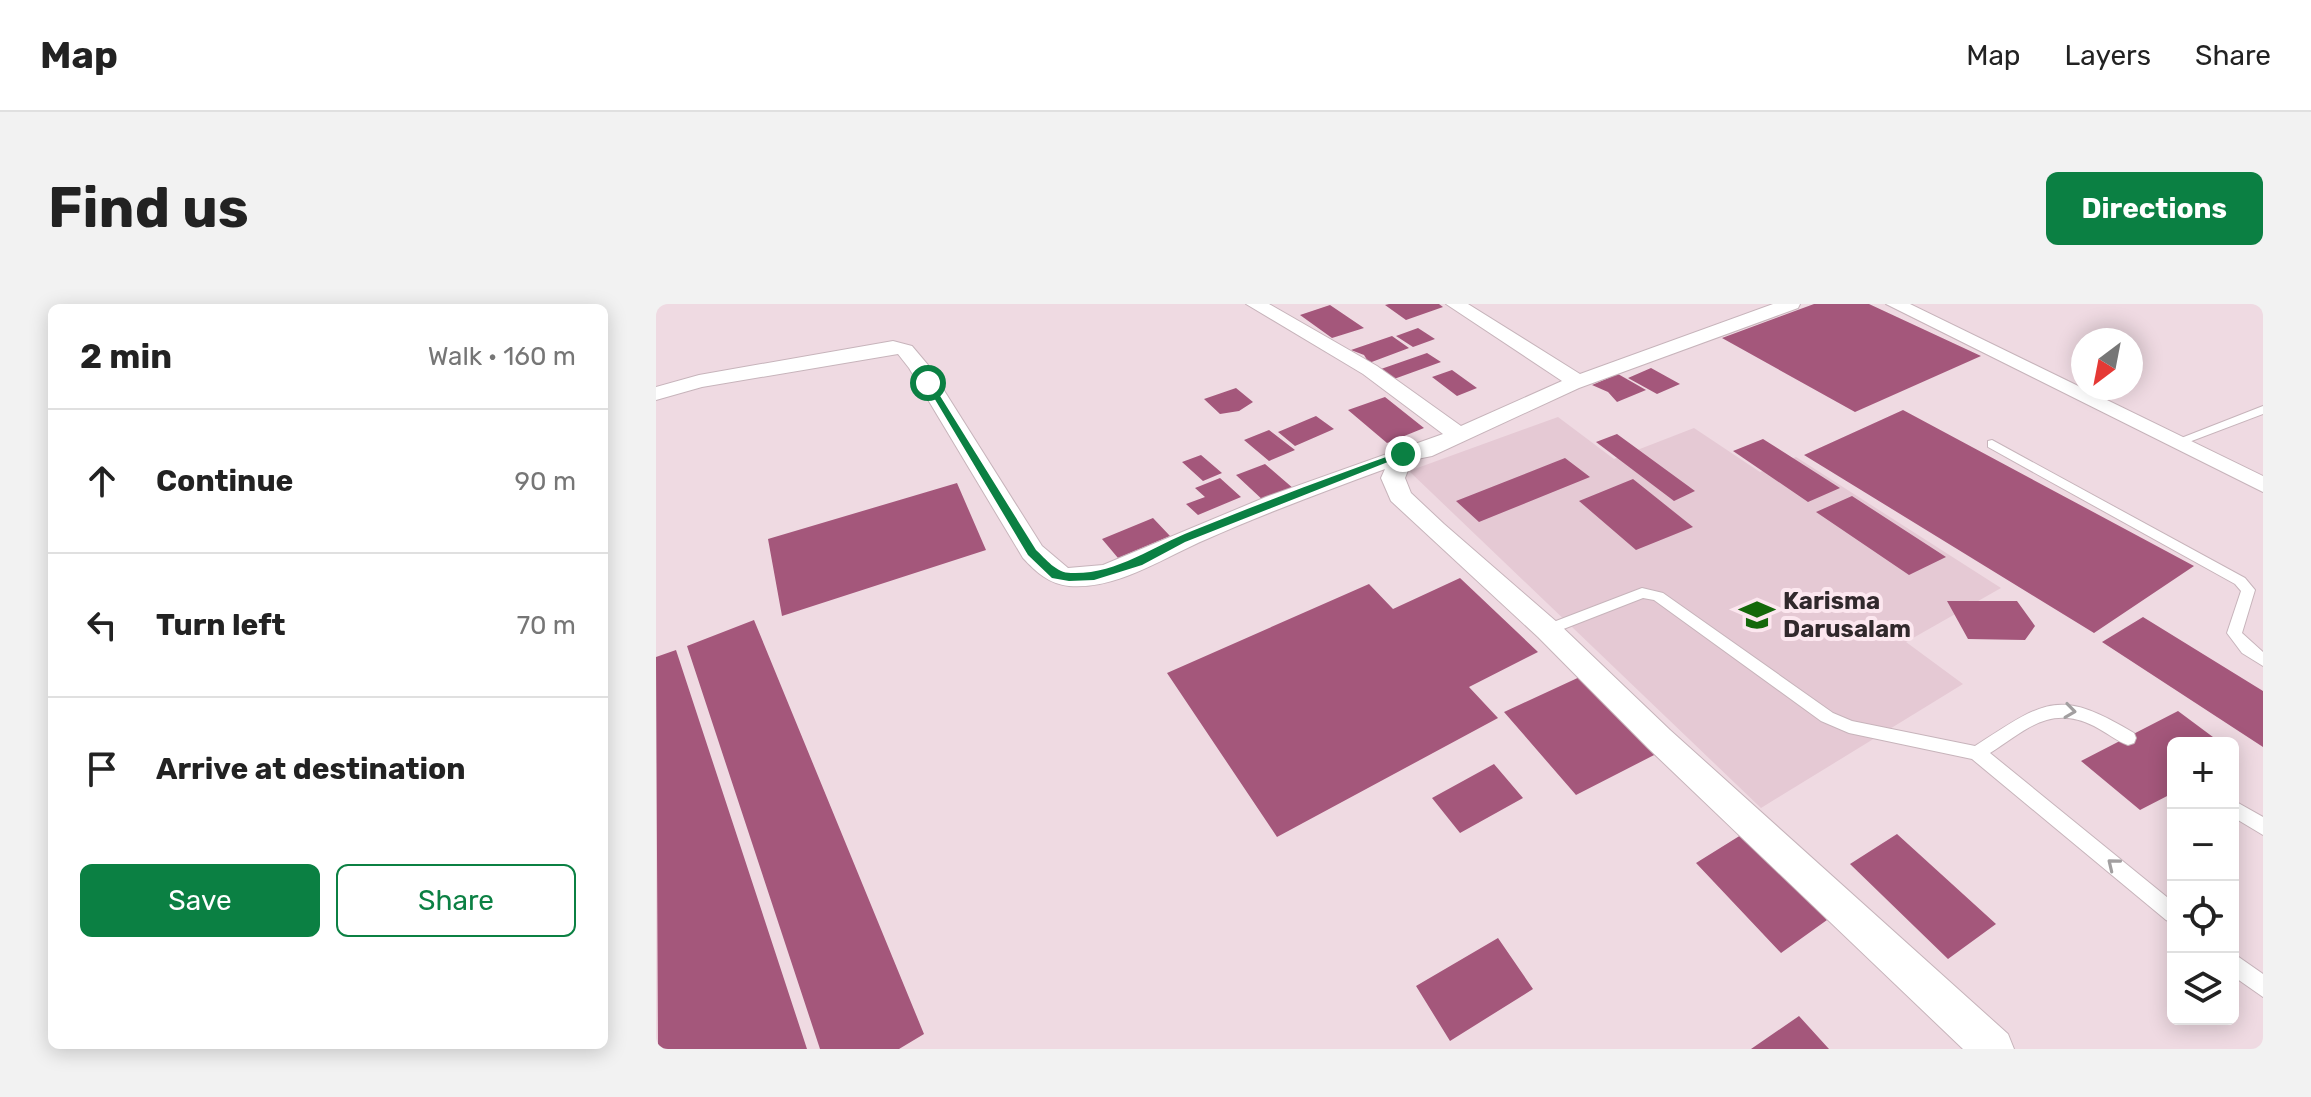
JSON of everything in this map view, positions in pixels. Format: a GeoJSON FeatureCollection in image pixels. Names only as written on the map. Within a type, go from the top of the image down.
{"type":"FeatureCollection","features":[{"type":"Feature","properties":{"kind":"street"},"geometry":{"type":"LineString","coordinates":[[1255,304],[1370,370],[1459,435]]}},
{"type":"Feature","properties":{"kind":"street"},"geometry":{"type":"LineString","coordinates":[[1455,304],[1578,382]]}},
{"type":"Feature","properties":{"kind":"street"},"geometry":{"type":"LineString","coordinates":[[656,394],[699,381],[857,353],[893,347],[905,350],[918,365],[1032,552],[1056,575],[1094,576],[1138,563],[1181,540],[1312,486],[1403,454],[1424,451],[1578,382],[1791,304]]}},
{"type":"Feature","properties":{"kind":"street"},"geometry":{"type":"LineString","coordinates":[[1895,304],[2263,485]]}},
{"type":"Feature","properties":{"kind":"street"},"geometry":{"type":"LineString","coordinates":[[1403,454],[1393,478],[1400,496],[1548,630],[1659,739],[1993,1049]]}},
{"type":"Feature","properties":{"kind":"lane"},"geometry":{"type":"LineString","coordinates":[[2177,442],[2263,410]]}},
{"type":"Feature","properties":{"kind":"lane"},"geometry":{"type":"LineString","coordinates":[[1992,444],[2240,581],[2248,590],[2248,597],[2233,624],[2235,637],[2241,646],[2263,660]]}},
{"type":"Feature","properties":{"kind":"lane"},"geometry":{"type":"LineString","coordinates":[[1548,630],[1642,593],[1658,596],[1827,717],[1849,727],[1977,753],[2167,909]]}},
{"type":"Feature","properties":{"kind":"lane"},"geometry":{"type":"LineString","coordinates":[[1977,753],[2048,709],[2072,710],[2096,717],[2128,738]]}},
{"type":"Feature","properties":{"kind":"lane"},"geometry":{"type":"LineString","coordinates":[[2235,809],[2263,827]]}},
{"type":"Feature","properties":{"kind":"lane"},"geometry":{"type":"LineString","coordinates":[[2239,968],[2263,987]]}},
{"type":"Feature","properties":{"kind":"shaded area","name":"Karisma Darusalam"},"geometry":{"type":"Polygon","coordinates":[[[1558,417],[1614,459],[1694,428],[1760,472],[1796,457],[2001,588],[1906,642],[1963,684],[1761,808],[1409,471],[1558,417]]]}},
{"type":"Feature","properties":{"kind":"building"},"geometry":{"type":"Polygon","coordinates":[[[1439,304],[1443,307],[1406,320],[1385,305],[1439,304]]]}},
{"type":"Feature","properties":{"kind":"building"},"geometry":{"type":"Polygon","coordinates":[[[1814,304],[1869,304],[1981,356],[1855,412],[1722,338],[1814,304]]]}},
{"type":"Feature","properties":{"kind":"building"},"geometry":{"type":"Polygon","coordinates":[[[1330,305],[1364,328],[1332,338],[1300,315],[1330,305]]]}},
{"type":"Feature","properties":{"kind":"building"},"geometry":{"type":"Polygon","coordinates":[[[1418,328],[1435,339],[1413,347],[1396,336],[1418,328]]]}},
{"type":"Feature","properties":{"kind":"building"},"geometry":{"type":"Polygon","coordinates":[[[1392,336],[1409,348],[1369,363],[1364,355],[1351,350],[1392,336]]]}},
{"type":"Feature","properties":{"kind":"building"},"geometry":{"type":"Polygon","coordinates":[[[1427,353],[1441,362],[1394,379],[1381,369],[1427,353]]]}},
{"type":"Feature","properties":{"kind":"building"},"geometry":{"type":"Polygon","coordinates":[[[1651,368],[1680,384],[1657,394],[1628,378],[1651,368]]]}},
{"type":"Feature","properties":{"kind":"building"},"geometry":{"type":"Polygon","coordinates":[[[1452,370],[1477,388],[1457,396],[1432,377],[1452,370]]]}},
{"type":"Feature","properties":{"kind":"building"},"geometry":{"type":"Polygon","coordinates":[[[1618,374],[1646,390],[1617,402],[1608,392],[1592,385],[1618,374]]]}},
{"type":"Feature","properties":{"kind":"building"},"geometry":{"type":"Polygon","coordinates":[[[1236,388],[1253,402],[1239,411],[1220,414],[1204,399],[1236,388]]]}},
{"type":"Feature","properties":{"kind":"building"},"geometry":{"type":"Polygon","coordinates":[[[1385,397],[1424,428],[1387,443],[1348,410],[1385,397]]]}},
{"type":"Feature","properties":{"kind":"building"},"geometry":{"type":"Polygon","coordinates":[[[1903,410],[2194,566],[2094,633],[1804,455],[1903,410]]]}},
{"type":"Feature","properties":{"kind":"building"},"geometry":{"type":"Polygon","coordinates":[[[1316,416],[1334,429],[1295,446],[1278,432],[1316,416]]]}},
{"type":"Feature","properties":{"kind":"building"},"geometry":{"type":"Polygon","coordinates":[[[1269,430],[1295,450],[1269,461],[1244,440],[1269,430]]]}},
{"type":"Feature","properties":{"kind":"building"},"geometry":{"type":"Polygon","coordinates":[[[1617,434],[1695,491],[1674,501],[1596,442],[1617,434]]]}},
{"type":"Feature","properties":{"kind":"building"},"geometry":{"type":"Polygon","coordinates":[[[1763,439],[1840,488],[1808,502],[1733,451],[1763,439]]]}},
{"type":"Feature","properties":{"kind":"building"},"geometry":{"type":"Polygon","coordinates":[[[1201,455],[1222,473],[1203,481],[1182,462],[1201,455]]]}},
{"type":"Feature","properties":{"kind":"building"},"geometry":{"type":"Polygon","coordinates":[[[1565,458],[1590,477],[1479,522],[1456,501],[1565,458]]]}},
{"type":"Feature","properties":{"kind":"building"},"geometry":{"type":"Polygon","coordinates":[[[1265,464],[1294,489],[1265,502],[1236,475],[1265,464]]]}},
{"type":"Feature","properties":{"kind":"building"},"geometry":{"type":"Polygon","coordinates":[[[1220,478],[1241,497],[1198,515],[1186,504],[1205,497],[1195,488],[1220,478]]]}},
{"type":"Feature","properties":{"kind":"building"},"geometry":{"type":"Polygon","coordinates":[[[1633,479],[1693,527],[1636,550],[1579,501],[1633,479]]]}},
{"type":"Feature","properties":{"kind":"building"},"geometry":{"type":"Polygon","coordinates":[[[957,483],[986,550],[782,616],[768,539],[957,483]]]}},
{"type":"Feature","properties":{"kind":"building"},"geometry":{"type":"Polygon","coordinates":[[[1852,496],[1946,557],[1909,575],[1816,512],[1852,496]]]}},
{"type":"Feature","properties":{"kind":"building"},"geometry":{"type":"Polygon","coordinates":[[[1153,518],[1170,536],[1118,558],[1102,539],[1153,518]]]}},
{"type":"Feature","properties":{"kind":"building"},"geometry":{"type":"Polygon","coordinates":[[[1460,578],[1538,652],[1469,687],[1498,718],[1277,837],[1167,673],[1369,584],[1393,609],[1460,578]]]}},
{"type":"Feature","properties":{"kind":"building"},"geometry":{"type":"Polygon","coordinates":[[[1947,601],[2017,601],[2035,626],[2025,640],[1968,639],[1947,601]]]}},
{"type":"Feature","properties":{"kind":"building"},"geometry":{"type":"Polygon","coordinates":[[[2143,617],[2263,691],[2263,747],[2102,642],[2143,617]]]}},
{"type":"Feature","properties":{"kind":"building"},"geometry":{"type":"Polygon","coordinates":[[[754,620],[924,1034],[899,1049],[820,1049],[687,646],[754,620]]]}},
{"type":"Feature","properties":{"kind":"building"},"geometry":{"type":"Polygon","coordinates":[[[676,650],[807,1049],[658,1049],[656,657],[676,650]]]}},
{"type":"Feature","properties":{"kind":"building"},"geometry":{"type":"Polygon","coordinates":[[[1584,675],[1660,752],[1576,795],[1504,712],[1584,675]]]}},
{"type":"Feature","properties":{"kind":"building"},"geometry":{"type":"Polygon","coordinates":[[[2178,711],[2213,737],[2167,737],[2167,796],[2140,810],[2081,761],[2178,711]]]}},
{"type":"Feature","properties":{"kind":"building"},"geometry":{"type":"Polygon","coordinates":[[[1494,764],[1523,798],[1460,833],[1432,798],[1494,764]]]}},
{"type":"Feature","properties":{"kind":"building"},"geometry":{"type":"Polygon","coordinates":[[[1897,834],[1996,924],[1948,959],[1850,864],[1897,834]]]}},
{"type":"Feature","properties":{"kind":"building"},"geometry":{"type":"Polygon","coordinates":[[[1741,835],[1827,920],[1781,953],[1696,863],[1741,835]]]}},
{"type":"Feature","properties":{"kind":"building"},"geometry":{"type":"Polygon","coordinates":[[[1498,938],[1533,989],[1450,1041],[1416,986],[1498,938]]]}},
{"type":"Feature","properties":{"kind":"building"},"geometry":{"type":"Polygon","coordinates":[[[1799,1016],[1829,1049],[1751,1049],[1799,1016]]]}},
{"type":"Feature","properties":{"kind":"place","name":"Karisma Darusalam"},"geometry":{"type":"Point","coordinates":[1757,615]}},
{"type":"Feature","properties":{"kind":"route"},"geometry":{"type":"LineString","coordinates":[[928,383],[1032,552],[1056,575],[1069,577],[1094,576],[1138,563],[1181,540],[1312,486],[1403,454]]}}]}
